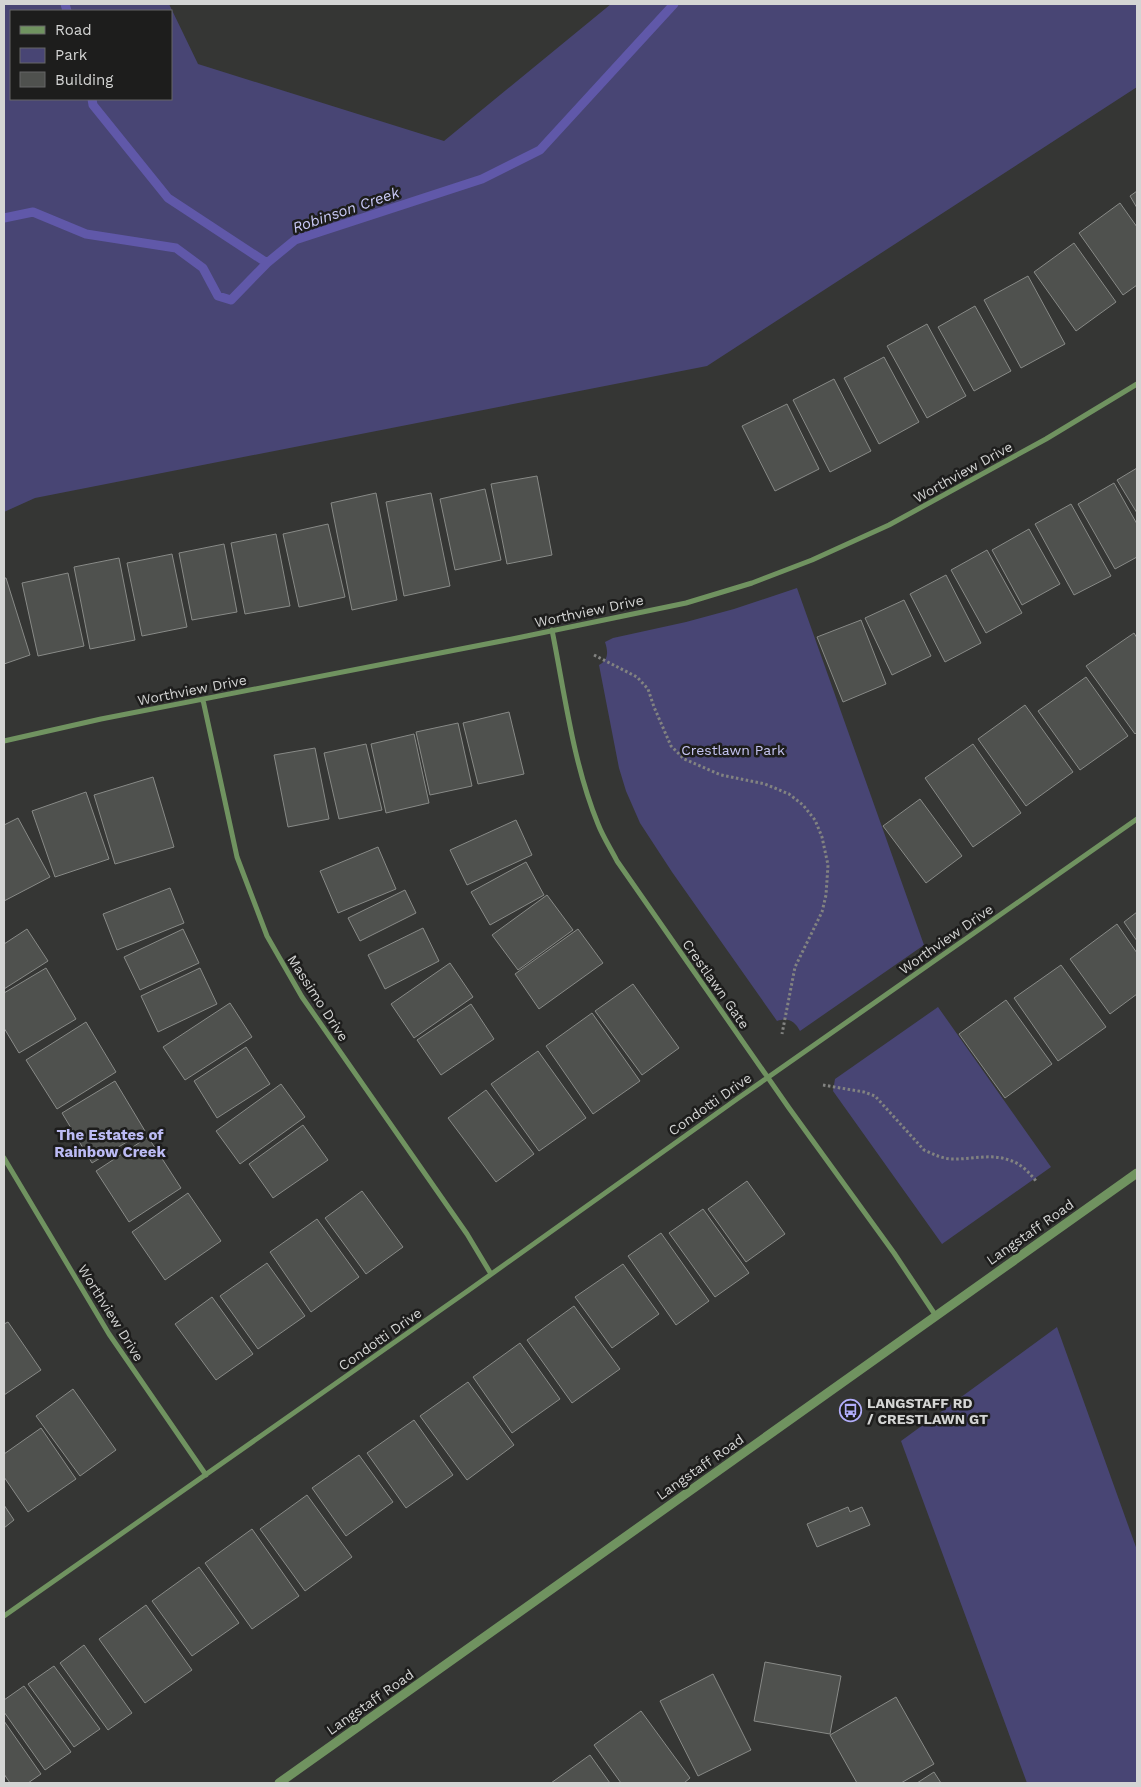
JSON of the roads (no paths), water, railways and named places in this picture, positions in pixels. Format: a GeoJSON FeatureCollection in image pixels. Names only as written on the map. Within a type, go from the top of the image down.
{"type":"FeatureCollection","features":[{"type":"Feature","properties":{"kind":"street","name":"Worthview Drive"},"geometry":{"type":"LineString","coordinates":[[4,741],[54,729],[686,603],[752,583],[812,560],[888,525],[1046,439],[1137,384]]}},
{"type":"Feature","properties":{"kind":"street","name":"Crestlawn Gate"},"geometry":{"type":"LineString","coordinates":[[552,630],[576,751],[585,786],[598,824],[617,861],[768,1078],[894,1253],[936,1316]]}},
{"type":"Feature","properties":{"kind":"street","name":"Massimo Drive"},"geometry":{"type":"LineString","coordinates":[[203,700],[237,857],[267,936],[302,997],[467,1234],[491,1274]]}},
{"type":"Feature","properties":{"kind":"street","name":"Worthview Drive"},"geometry":{"type":"LineString","coordinates":[[768,1078],[1137,819]]}},
{"type":"Feature","properties":{"kind":"street","name":"Condotti Drive"},"geometry":{"type":"LineString","coordinates":[[4,1616],[768,1078]]}},
{"type":"Feature","properties":{"kind":"street","name":"Worthview Drive"},"geometry":{"type":"LineString","coordinates":[[4,1158],[109,1334],[206,1475]]}},
{"type":"Feature","properties":{"kind":"street","name":"Langstaff Road"},"geometry":{"type":"LineString","coordinates":[[279,1783],[1137,1173]]}},
{"type":"Feature","properties":{"kind":"waterway"},"geometry":{"type":"LineString","coordinates":[[65,4],[67,10]]}},
{"type":"Feature","properties":{"kind":"waterway","name":"Robinson Creek"},"geometry":{"type":"LineString","coordinates":[[4,218],[33,212],[86,234],[176,248],[203,268],[218,296],[231,300],[267,263],[295,240],[482,179],[540,150],[674,4]]}},
{"type":"Feature","properties":{"kind":"waterway"},"geometry":{"type":"LineString","coordinates":[[92,100],[93,105],[168,198],[267,263]]}},
{"type":"Feature","properties":{"kind":"place","name":"LANGSTAFF RD / CRESTLAWN GT"},"geometry":{"type":"Point","coordinates":[851,1411]}},
{"type":"Feature","properties":{"kind":"district","name":"The Estates of Rainbow Creek"},"geometry":{"type":"Point","coordinates":[110,1144]}},
{"type":"Feature","properties":{"kind":"park label","name":"Crestlawn Park"},"geometry":{"type":"Point","coordinates":[733,750]}}]}
